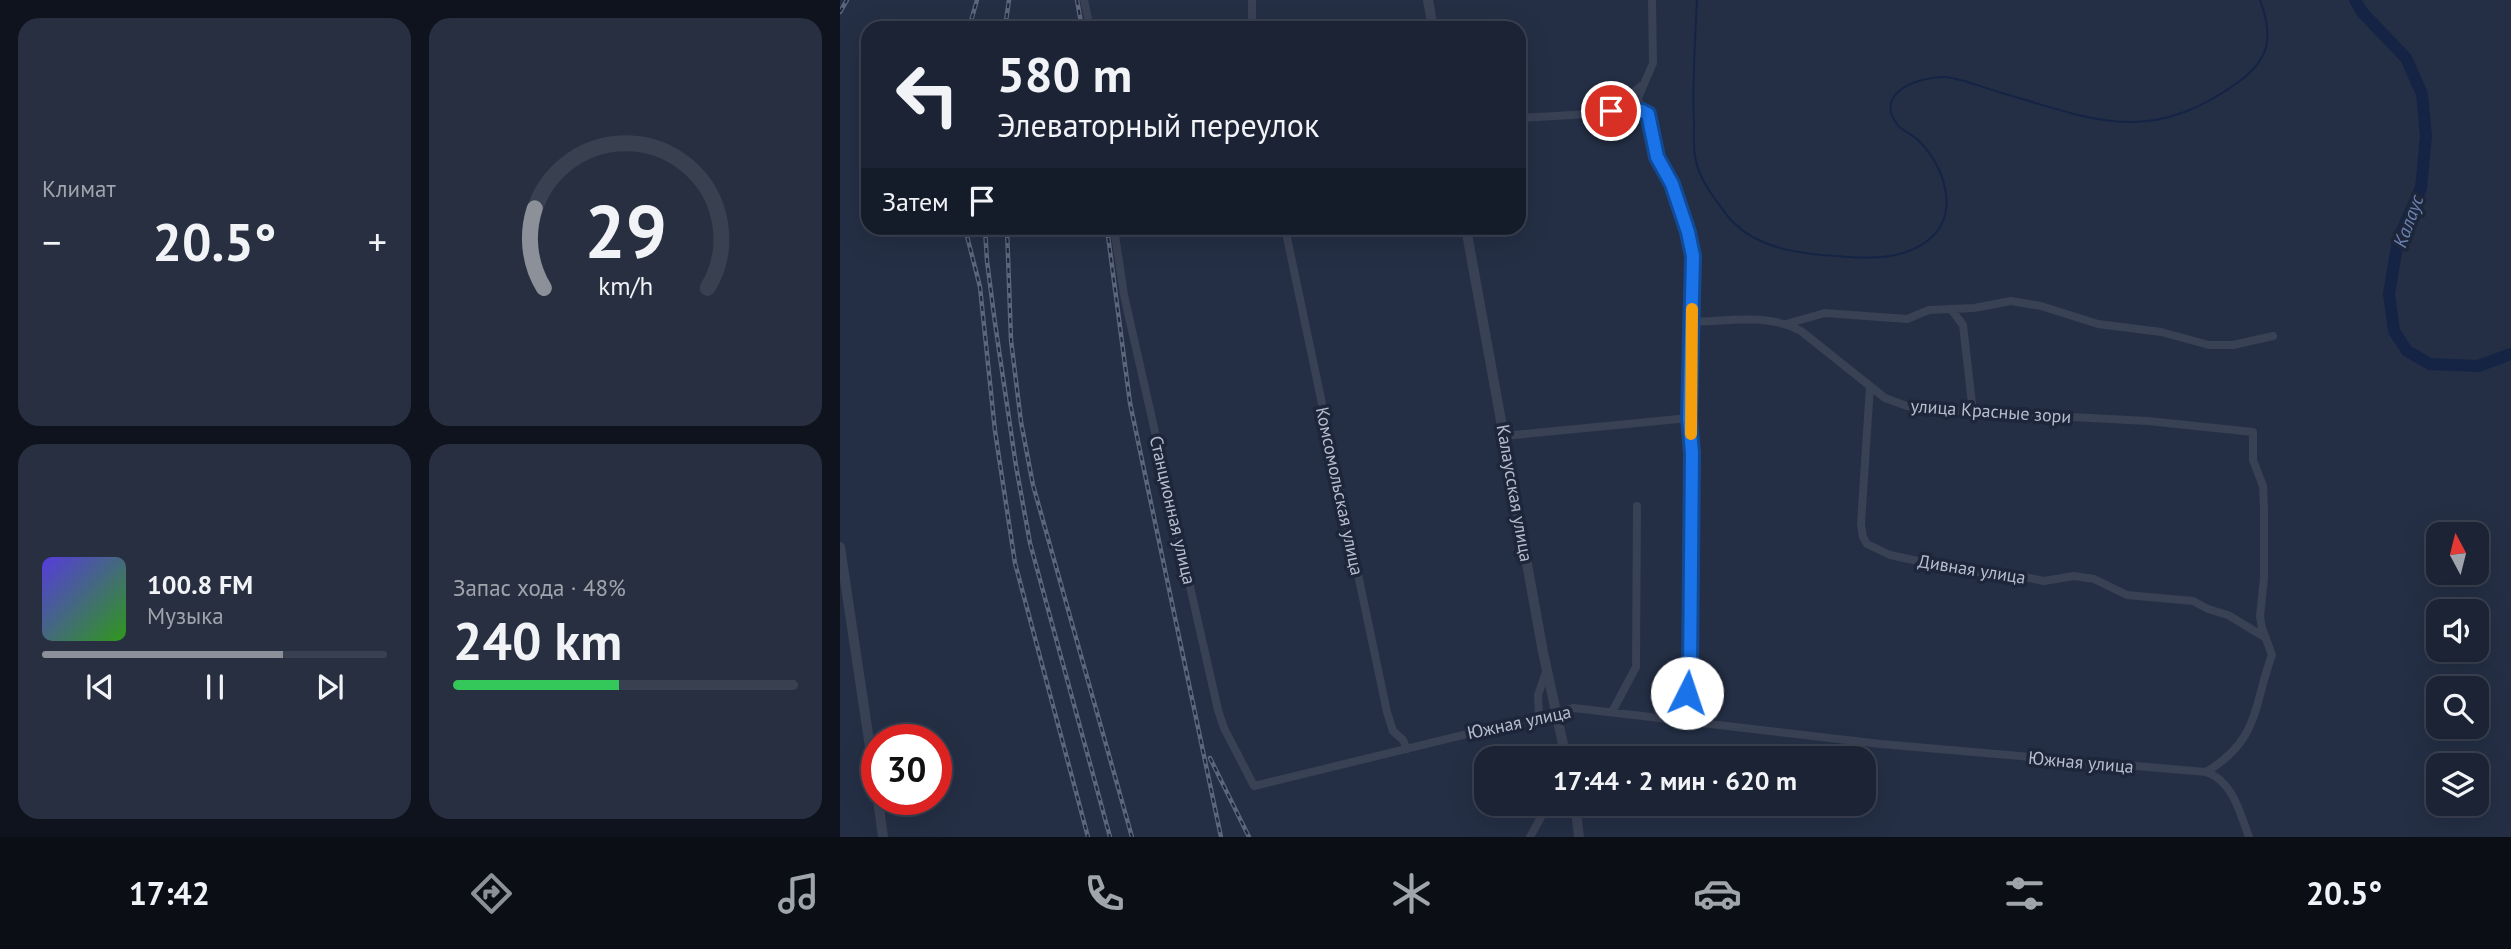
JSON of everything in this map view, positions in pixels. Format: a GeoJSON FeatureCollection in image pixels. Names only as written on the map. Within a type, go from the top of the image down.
{"type":"FeatureCollection","features":[{"type":"Feature","properties":{"kind":"street"},"geometry":{"type":"LineString","coordinates":[[1084,0],[1088,21]]}},
{"type":"Feature","properties":{"kind":"street"},"geometry":{"type":"LineString","coordinates":[[1252,0],[1252,21]]}},
{"type":"Feature","properties":{"kind":"street"},"geometry":{"type":"LineString","coordinates":[[1428,0],[1432,21]]}},
{"type":"Feature","properties":{"kind":"street"},"geometry":{"type":"LineString","coordinates":[[1642,111],[1638,98],[1653,62],[1652,0]]}},
{"type":"Feature","properties":{"kind":"street"},"geometry":{"type":"LineString","coordinates":[[1611,111],[1643,84]]}},
{"type":"Feature","properties":{"kind":"street"},"geometry":{"type":"LineString","coordinates":[[1526,117],[1611,111],[1642,111],[1648,114],[1657,157],[1672,184],[1688,232],[1693,256],[1689,418],[1692,453],[1690,675],[1683,721]]}},
{"type":"Feature","properties":{"kind":"street","name":"Станционная улица"},"geometry":{"type":"LineString","coordinates":[[1115,235],[1124,295],[1218,710],[1224,729],[1254,786]]}},
{"type":"Feature","properties":{"kind":"street","name":"Комсомольская улица"},"geometry":{"type":"LineString","coordinates":[[1286,235],[1387,712],[1393,731],[1403,740],[1407,749]]}},
{"type":"Feature","properties":{"kind":"street","name":"Калаусская улица"},"geometry":{"type":"LineString","coordinates":[[1467,235],[1563,746]]}},
{"type":"Feature","properties":{"kind":"street"},"geometry":{"type":"LineString","coordinates":[[1786,324],[1825,313],[1907,319],[1929,310],[2019,302],[2041,306],[2086,321],[2161,332],[2209,345],[2233,345],[2273,336]]}},
{"type":"Feature","properties":{"kind":"street"},"geometry":{"type":"LineString","coordinates":[[1951,309],[1963,325],[1973,412]]}},
{"type":"Feature","properties":{"kind":"street","name":"улица Красные зори"},"geometry":{"type":"LineString","coordinates":[[1693,323],[1765,320],[1786,324],[1801,331],[1885,398],[1915,408],[2148,421],[2253,432],[2253,460],[2263,486],[2264,553],[2260,616],[2266,638]]}},
{"type":"Feature","properties":{"kind":"street","name":"Дивная улица"},"geometry":{"type":"LineString","coordinates":[[1870,386],[1861,524],[1863,537],[1870,546],[1890,555],[1969,572],[2000,572],[2044,581],[2074,576],[2094,579],[2127,595],[2193,601],[2228,615],[2266,638]]}},
{"type":"Feature","properties":{"kind":"street"},"geometry":{"type":"LineString","coordinates":[[1869,409],[1885,398]]}},
{"type":"Feature","properties":{"kind":"street"},"geometry":{"type":"LineString","coordinates":[[1504,436],[1689,418]]}},
{"type":"Feature","properties":{"kind":"street"},"geometry":{"type":"LineString","coordinates":[[1612,712],[1636,667],[1637,506]]}},
{"type":"Feature","properties":{"kind":"street"},"geometry":{"type":"LineString","coordinates":[[840,547],[867,724]]}},
{"type":"Feature","properties":{"kind":"street"},"geometry":{"type":"LineString","coordinates":[[2206,772],[2234,752],[2258,707],[2272,655],[2266,638]]}},
{"type":"Feature","properties":{"kind":"street"},"geometry":{"type":"LineString","coordinates":[[1539,715],[1538,695],[1547,669]]}},
{"type":"Feature","properties":{"kind":"street","name":"Южная улица"},"geometry":{"type":"LineString","coordinates":[[1254,786],[1574,708],[1893,745],[2206,772]]}},
{"type":"Feature","properties":{"kind":"street"},"geometry":{"type":"LineString","coordinates":[[2206,772],[2220,776],[2228,788],[2249,837]]}},
{"type":"Feature","properties":{"kind":"street"},"geometry":{"type":"LineString","coordinates":[[880,815],[883,837]]}},
{"type":"Feature","properties":{"kind":"street"},"geometry":{"type":"LineString","coordinates":[[1530,837],[1542,816]]}},
{"type":"Feature","properties":{"kind":"street"},"geometry":{"type":"LineString","coordinates":[[1577,816],[1579,837]]}},
{"type":"Feature","properties":{"kind":"waterway"},"geometry":{"type":"LineString","coordinates":[[1697,0],[1694,148],[1703,181],[1732,221],[1745,232],[1769,245],[1796,252],[1861,258],[1912,250],[1933,236],[1945,213],[1945,186],[1934,161],[1918,140],[1897,124],[1891,113],[1891,103],[1903,88],[1924,79],[1945,77],[2094,118],[2121,122],[2148,121],[2176,115],[2205,103],[2237,83],[2256,66],[2266,47],[2268,36],[2260,0]]}},
{"type":"Feature","properties":{"kind":"waterway","name":"Калаус"},"geometry":{"type":"LineString","coordinates":[[2355,0],[2362,12],[2406,58],[2422,94],[2426,136],[2421,188],[2398,240],[2389,294],[2394,331],[2407,351],[2430,364],[2478,366],[2511,354]]}},
{"type":"Feature","properties":{"kind":"railway"},"geometry":{"type":"LineString","coordinates":[[840,12],[847,0]]}},
{"type":"Feature","properties":{"kind":"railway"},"geometry":{"type":"LineString","coordinates":[[971,21],[977,0]]}},
{"type":"Feature","properties":{"kind":"railway"},"geometry":{"type":"LineString","coordinates":[[1006,21],[1009,0]]}},
{"type":"Feature","properties":{"kind":"railway"},"geometry":{"type":"LineString","coordinates":[[1077,0],[1081,21]]}},
{"type":"Feature","properties":{"kind":"railway"},"geometry":{"type":"LineString","coordinates":[[967,235],[980,287],[995,431],[1015,563],[1088,837]]}},
{"type":"Feature","properties":{"kind":"railway"},"geometry":{"type":"LineString","coordinates":[[985,235],[995,323],[1030,543],[1110,837]]}},
{"type":"Feature","properties":{"kind":"railway"},"geometry":{"type":"LineString","coordinates":[[1007,235],[1011,340],[1021,422],[1033,485],[1132,837]]}},
{"type":"Feature","properties":{"kind":"railway"},"geometry":{"type":"LineString","coordinates":[[1108,235],[1130,403],[1221,837]]}},
{"type":"Feature","properties":{"kind":"railway"},"geometry":{"type":"LineString","coordinates":[[1210,758],[1249,837]]}},
{"type":"Feature","properties":{"kind":"slow traffic"},"geometry":{"type":"LineString","coordinates":[[1691,434],[1689,418],[1692,309]]}},
{"type":"Feature","properties":{"kind":"route"},"geometry":{"type":"LineString","coordinates":[[1611,111],[1642,111],[1648,114],[1657,157],[1672,184],[1693,256],[1689,418],[1692,453],[1690,675],[1687,693]]}}]}
